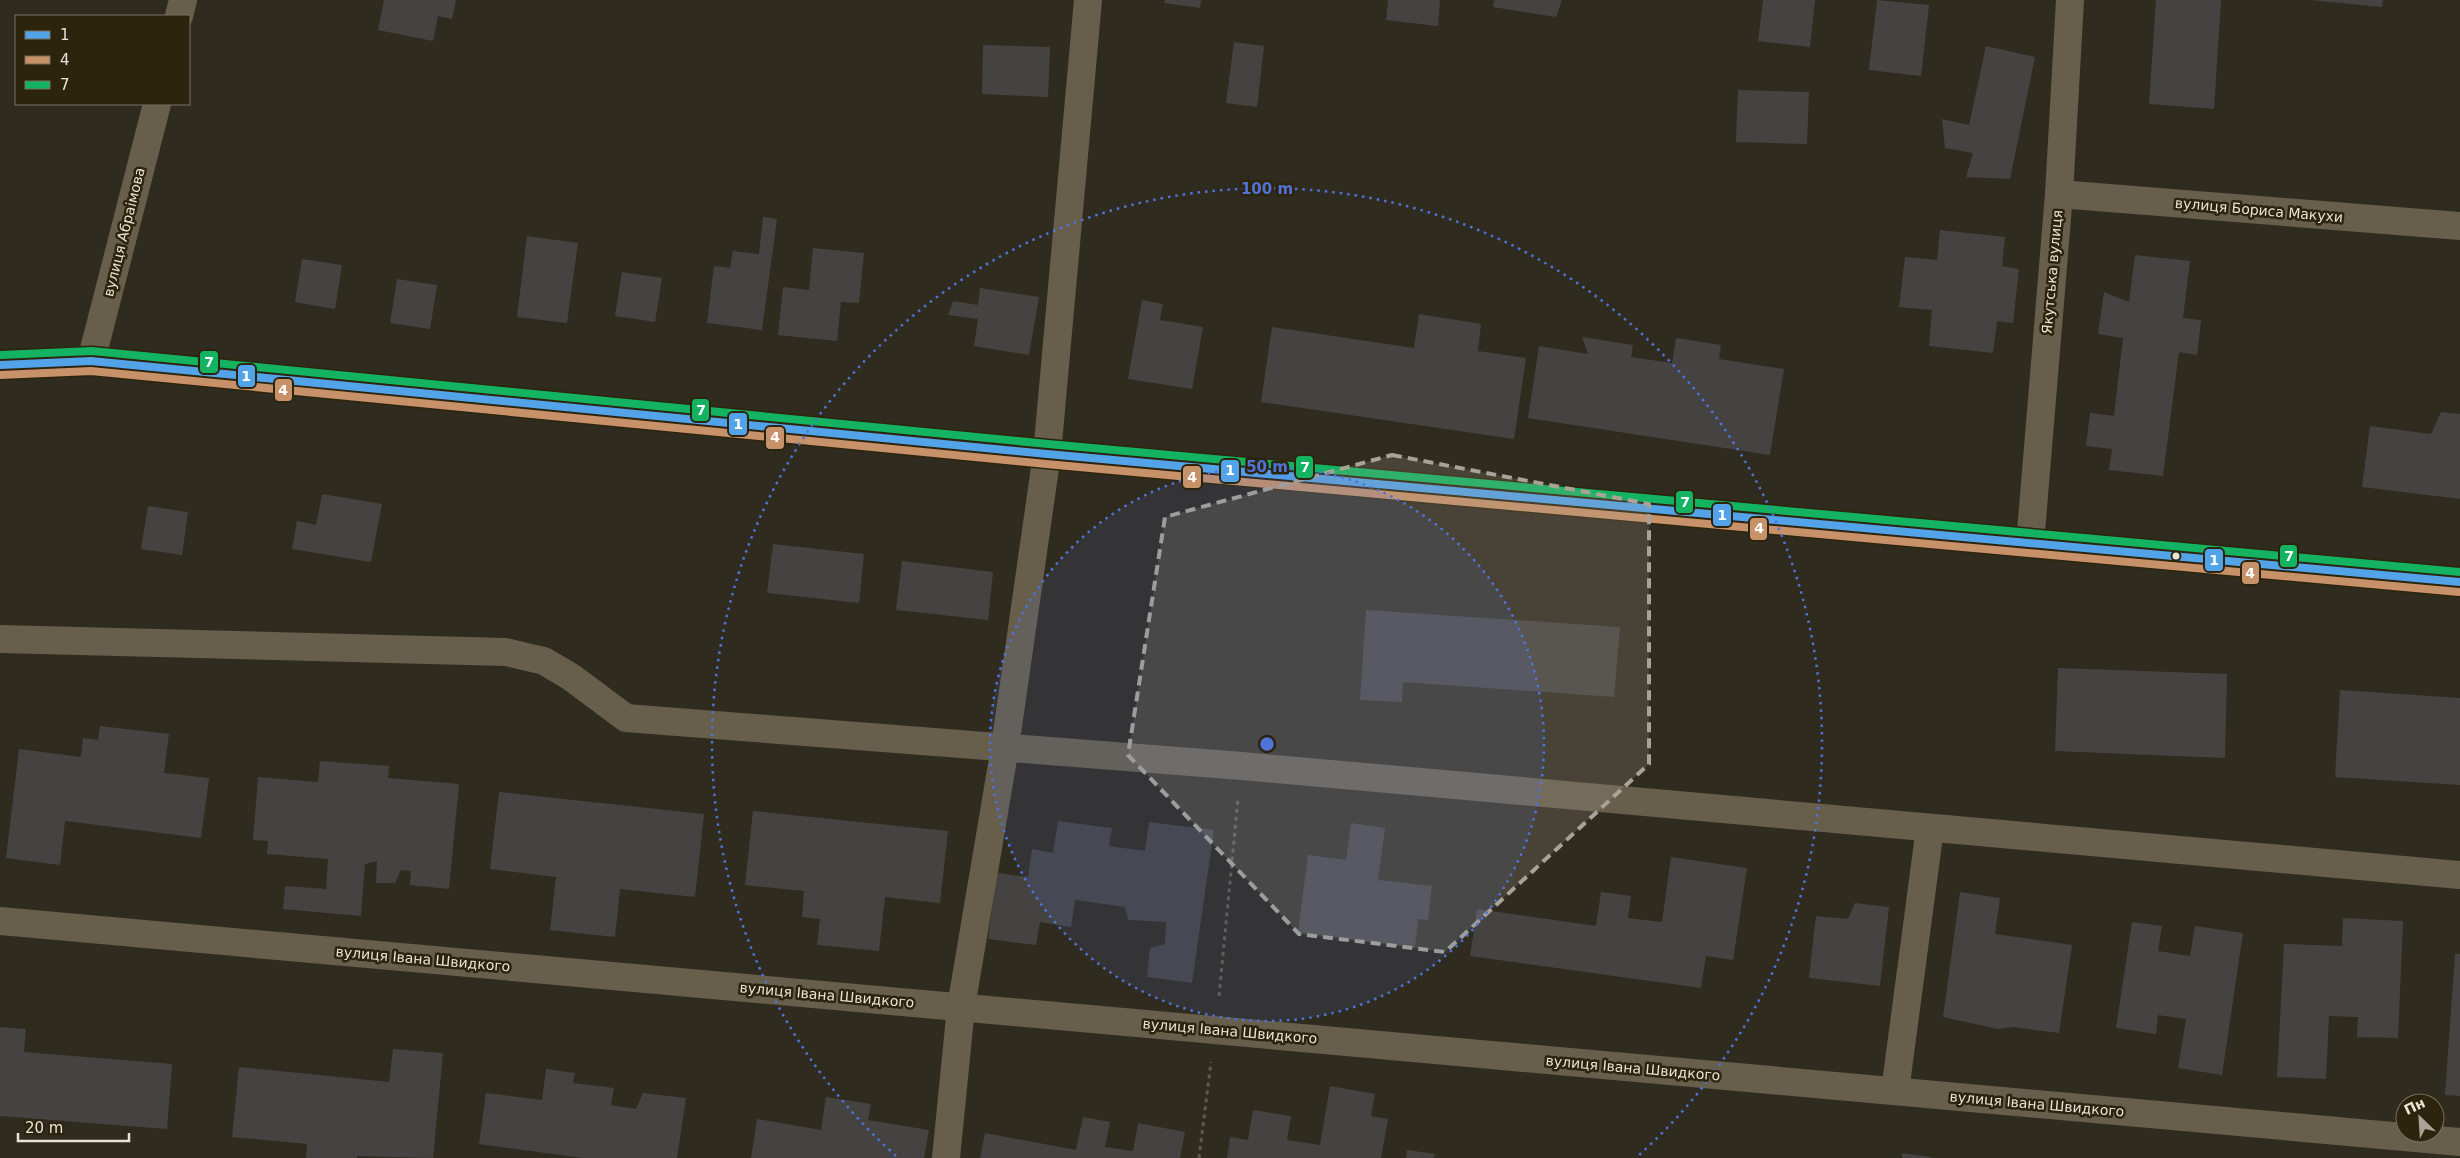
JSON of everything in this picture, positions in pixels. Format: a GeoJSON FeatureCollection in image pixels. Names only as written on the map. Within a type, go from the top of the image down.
{"type":"FeatureCollection","features":[{"type":"Feature","properties":{"kind":"main road"},"geometry":{"type":"LineString","coordinates":[[0,365],[91,361],[1047,454],[2460,582]]}},
{"type":"Feature","properties":{"kind":"street"},"geometry":{"type":"LineString","coordinates":[[179,15],[183,0]]}},
{"type":"Feature","properties":{"kind":"street"},"geometry":{"type":"LineString","coordinates":[[946,1158],[962,1007],[1005,747],[1047,454],[1088,0]]}},
{"type":"Feature","properties":{"kind":"street","name":"Якутська вулиця"},"geometry":{"type":"LineString","coordinates":[[2030,544],[2058,194],[2070,0]]}},
{"type":"Feature","properties":{"kind":"street","name":"вулиця Абраімова"},"geometry":{"type":"LineString","coordinates":[[91,361],[157,105]]}},
{"type":"Feature","properties":{"kind":"street","name":"вулиця Бориса Макухи"},"geometry":{"type":"LineString","coordinates":[[2058,194],[2460,226]]}},
{"type":"Feature","properties":{"kind":"street"},"geometry":{"type":"LineString","coordinates":[[0,639],[506,652],[544,661],[571,677],[626,718],[1242,766],[2460,875]]}},
{"type":"Feature","properties":{"kind":"street"},"geometry":{"type":"LineString","coordinates":[[1896,1091],[1930,828]]}},
{"type":"Feature","properties":{"kind":"street","name":"вулиця Івана Швидкого"},"geometry":{"type":"LineString","coordinates":[[0,921],[1896,1091],[2389,1147],[2460,1142]]}},
{"type":"Feature","properties":{"kind":"path"},"geometry":{"type":"LineString","coordinates":[[1199,1158],[1215,1030],[1242,766]]}},
{"type":"Feature","properties":{"kind":"highlighted area"},"geometry":{"type":"Polygon","coordinates":[[[1392,455],[1649,504],[1649,764],[1445,952],[1299,934],[1128,755],[1165,517],[1392,455]]]}},
{"type":"Feature","properties":{"kind":"building"},"geometry":{"type":"Polygon","coordinates":[[[384,0],[456,0],[452,19],[438,16],[433,41],[378,30],[384,0]]]}},
{"type":"Feature","properties":{"kind":"building"},"geometry":{"type":"Polygon","coordinates":[[[1165,0],[1201,0],[1200,8],[1164,3],[1165,0]]]}},
{"type":"Feature","properties":{"kind":"building"},"geometry":{"type":"Polygon","coordinates":[[[1388,0],[1440,0],[1438,26],[1386,20],[1388,0]]]}},
{"type":"Feature","properties":{"kind":"building"},"geometry":{"type":"Polygon","coordinates":[[[1494,0],[1562,0],[1556,17],[1493,7],[1494,0]]]}},
{"type":"Feature","properties":{"kind":"building"},"geometry":{"type":"Polygon","coordinates":[[[1763,0],[1815,0],[1810,47],[1758,41],[1763,0]]]}},
{"type":"Feature","properties":{"kind":"building"},"geometry":{"type":"Polygon","coordinates":[[[1877,0],[1929,5],[1921,76],[1869,70],[1877,0]]]}},
{"type":"Feature","properties":{"kind":"building"},"geometry":{"type":"Polygon","coordinates":[[[2156,0],[2221,0],[2214,109],[2149,104],[2156,0]]]}},
{"type":"Feature","properties":{"kind":"building"},"geometry":{"type":"Polygon","coordinates":[[[2310,0],[2383,0],[2382,7],[2310,0]]]}},
{"type":"Feature","properties":{"kind":"building"},"geometry":{"type":"Polygon","coordinates":[[[1234,42],[1264,46],[1257,107],[1226,103],[1234,42]]]}},
{"type":"Feature","properties":{"kind":"building"},"geometry":{"type":"Polygon","coordinates":[[[983,45],[1050,47],[1048,97],[982,94],[983,45]]]}},
{"type":"Feature","properties":{"kind":"building"},"geometry":{"type":"Polygon","coordinates":[[[1986,46],[2035,57],[2010,179],[1966,177],[1973,153],[1945,148],[1942,119],[1969,125],[1986,46]]]}},
{"type":"Feature","properties":{"kind":"building"},"geometry":{"type":"Polygon","coordinates":[[[1738,90],[1809,92],[1807,144],[1736,142],[1738,90]]]}},
{"type":"Feature","properties":{"kind":"building"},"geometry":{"type":"Polygon","coordinates":[[[763,217],[777,219],[762,330],[707,323],[714,266],[730,268],[733,251],[759,254],[763,217]]]}},
{"type":"Feature","properties":{"kind":"building"},"geometry":{"type":"Polygon","coordinates":[[[1940,230],[2005,237],[2002,266],[2019,269],[2013,323],[1997,321],[1993,353],[1929,346],[1932,310],[1899,307],[1905,257],[1937,260],[1940,230]]]}},
{"type":"Feature","properties":{"kind":"building"},"geometry":{"type":"Polygon","coordinates":[[[527,236],[578,243],[567,323],[517,317],[527,236]]]}},
{"type":"Feature","properties":{"kind":"building"},"geometry":{"type":"Polygon","coordinates":[[[813,248],[864,253],[859,303],[841,302],[837,341],[778,335],[783,287],[809,290],[813,248]]]}},
{"type":"Feature","properties":{"kind":"building"},"geometry":{"type":"Polygon","coordinates":[[[2135,255],[2190,261],[2183,318],[2201,320],[2197,355],[2179,352],[2163,476],[2109,470],[2112,449],[2086,446],[2090,413],[2114,416],[2123,338],[2098,334],[2104,292],[2129,302],[2135,255]]]}},
{"type":"Feature","properties":{"kind":"building"},"geometry":{"type":"Polygon","coordinates":[[[302,259],[342,265],[335,309],[295,302],[302,259]]]}},
{"type":"Feature","properties":{"kind":"building"},"geometry":{"type":"Polygon","coordinates":[[[622,272],[662,278],[655,322],[615,316],[622,272]]]}},
{"type":"Feature","properties":{"kind":"building"},"geometry":{"type":"Polygon","coordinates":[[[397,279],[437,285],[430,329],[390,323],[397,279]]]}},
{"type":"Feature","properties":{"kind":"building"},"geometry":{"type":"Polygon","coordinates":[[[980,288],[1039,297],[1029,355],[974,346],[978,319],[948,315],[953,301],[978,305],[980,288]]]}},
{"type":"Feature","properties":{"kind":"building"},"geometry":{"type":"Polygon","coordinates":[[[1142,300],[1163,304],[1160,320],[1203,327],[1192,389],[1128,379],[1142,300]]]}},
{"type":"Feature","properties":{"kind":"building"},"geometry":{"type":"Polygon","coordinates":[[[1419,314],[1481,324],[1478,351],[1526,358],[1514,439],[1261,402],[1272,327],[1414,348],[1419,314]]]}},
{"type":"Feature","properties":{"kind":"building"},"geometry":{"type":"Polygon","coordinates":[[[1582,337],[1633,345],[1631,357],[1672,363],[1676,338],[1721,345],[1719,359],[1784,369],[1770,455],[1528,418],[1539,346],[1588,354],[1582,337]]]}},
{"type":"Feature","properties":{"kind":"building"},"geometry":{"type":"Polygon","coordinates":[[[2441,412],[2460,414],[2460,499],[2362,487],[2370,426],[2431,434],[2441,412]]]}},
{"type":"Feature","properties":{"kind":"building"},"geometry":{"type":"Polygon","coordinates":[[[322,494],[382,504],[371,562],[292,549],[297,521],[316,525],[322,494]]]}},
{"type":"Feature","properties":{"kind":"building"},"geometry":{"type":"Polygon","coordinates":[[[148,506],[188,512],[182,555],[141,549],[148,506]]]}},
{"type":"Feature","properties":{"kind":"building"},"geometry":{"type":"Polygon","coordinates":[[[773,544],[864,554],[859,603],[767,593],[773,544]]]}},
{"type":"Feature","properties":{"kind":"building"},"geometry":{"type":"Polygon","coordinates":[[[902,561],[993,572],[988,620],[896,610],[902,561]]]}},
{"type":"Feature","properties":{"kind":"building"},"geometry":{"type":"Polygon","coordinates":[[[1366,610],[1620,627],[1614,697],[1403,682],[1402,702],[1360,700],[1366,610]]]}},
{"type":"Feature","properties":{"kind":"building"},"geometry":{"type":"Polygon","coordinates":[[[2058,668],[2227,674],[2225,758],[2055,751],[2058,668]]]}},
{"type":"Feature","properties":{"kind":"building"},"geometry":{"type":"Polygon","coordinates":[[[2340,690],[2460,698],[2460,785],[2335,777],[2340,690]]]}},
{"type":"Feature","properties":{"kind":"building"},"geometry":{"type":"Polygon","coordinates":[[[100,726],[169,734],[164,773],[209,778],[201,838],[65,821],[60,865],[6,858],[19,749],[81,757],[83,738],[98,740],[100,726]]]}},
{"type":"Feature","properties":{"kind":"building"},"geometry":{"type":"Polygon","coordinates":[[[320,761],[389,766],[388,778],[459,784],[449,889],[410,885],[411,871],[401,870],[395,883],[376,883],[377,861],[365,864],[361,916],[283,909],[285,886],[326,889],[328,859],[267,854],[268,841],[253,840],[258,777],[318,782],[320,761]]]}},
{"type":"Feature","properties":{"kind":"building"},"geometry":{"type":"Polygon","coordinates":[[[499,792],[704,814],[695,897],[620,889],[615,937],[550,930],[556,877],[490,869],[499,792]]]}},
{"type":"Feature","properties":{"kind":"building"},"geometry":{"type":"Polygon","coordinates":[[[753,811],[948,831],[940,903],[885,897],[879,951],[817,945],[820,919],[802,917],[804,891],[745,885],[753,811]]]}},
{"type":"Feature","properties":{"kind":"building"},"geometry":{"type":"Polygon","coordinates":[[[1058,821],[1112,828],[1109,846],[1145,851],[1149,822],[1214,830],[1192,983],[1147,977],[1150,948],[1165,944],[1166,922],[1128,920],[1125,907],[1075,900],[1071,927],[1040,922],[1036,945],[988,939],[997,873],[1028,877],[1032,849],[1053,853],[1058,821]]]}},
{"type":"Feature","properties":{"kind":"building"},"geometry":{"type":"Polygon","coordinates":[[[1351,823],[1385,828],[1378,880],[1432,886],[1428,920],[1418,919],[1415,947],[1298,932],[1308,855],[1346,860],[1351,823]]]}},
{"type":"Feature","properties":{"kind":"building"},"geometry":{"type":"Polygon","coordinates":[[[1671,857],[1747,868],[1733,960],[1706,956],[1701,988],[1470,956],[1477,909],[1596,926],[1601,892],[1631,896],[1628,918],[1662,922],[1671,857]]]}},
{"type":"Feature","properties":{"kind":"building"},"geometry":{"type":"Polygon","coordinates":[[[1960,892],[2000,898],[1995,934],[2072,945],[2059,1033],[2014,1027],[1998,1029],[1943,1017],[1960,892]]]}},
{"type":"Feature","properties":{"kind":"building"},"geometry":{"type":"Polygon","coordinates":[[[1855,903],[1889,907],[1880,986],[1809,978],[1816,916],[1848,919],[1855,903]]]}},
{"type":"Feature","properties":{"kind":"building"},"geometry":{"type":"Polygon","coordinates":[[[2343,918],[2403,921],[2398,1038],[2357,1037],[2358,1017],[2329,1016],[2326,1079],[2277,1077],[2284,944],[2342,946],[2343,918]]]}},
{"type":"Feature","properties":{"kind":"building"},"geometry":{"type":"Polygon","coordinates":[[[2132,922],[2162,926],[2158,951],[2190,956],[2195,926],[2243,933],[2222,1075],[2178,1068],[2186,1019],[2158,1015],[2156,1034],[2116,1028],[2132,922]]]}},
{"type":"Feature","properties":{"kind":"building"},"geometry":{"type":"Polygon","coordinates":[[[2455,954],[2460,954],[2460,1096],[2445,1095],[2455,954]]]}},
{"type":"Feature","properties":{"kind":"building"},"geometry":{"type":"Polygon","coordinates":[[[0,1027],[26,1029],[24,1052],[172,1064],[167,1129],[0,1116],[0,1027]]]}},
{"type":"Feature","properties":{"kind":"building"},"geometry":{"type":"Polygon","coordinates":[[[393,1049],[443,1053],[433,1158],[357,1156],[357,1158],[306,1158],[307,1144],[232,1137],[239,1067],[389,1082],[393,1049]]]}},
{"type":"Feature","properties":{"kind":"building"},"geometry":{"type":"Polygon","coordinates":[[[546,1069],[575,1073],[573,1083],[614,1088],[611,1105],[636,1109],[643,1093],[686,1098],[677,1158],[583,1158],[479,1144],[486,1093],[542,1100],[546,1069]]]}},
{"type":"Feature","properties":{"kind":"building"},"geometry":{"type":"Polygon","coordinates":[[[1330,1086],[1375,1094],[1371,1116],[1388,1119],[1381,1158],[1227,1158],[1230,1137],[1248,1140],[1253,1110],[1291,1116],[1287,1140],[1320,1145],[1330,1086]]]}},
{"type":"Feature","properties":{"kind":"building"},"geometry":{"type":"Polygon","coordinates":[[[826,1097],[871,1104],[868,1120],[929,1130],[924,1158],[751,1158],[757,1119],[821,1130],[826,1097]]]}},
{"type":"Feature","properties":{"kind":"building"},"geometry":{"type":"Polygon","coordinates":[[[1083,1117],[1110,1122],[1105,1147],[1133,1151],[1138,1123],[1185,1132],[1180,1158],[980,1158],[985,1133],[1076,1150],[1083,1117]]]}},
{"type":"Feature","properties":{"kind":"building"},"geometry":{"type":"Polygon","coordinates":[[[1407,1150],[1435,1154],[1434,1158],[1406,1158],[1407,1150]]]}},
{"type":"Feature","properties":{"kind":"building"},"geometry":{"type":"Polygon","coordinates":[[[1902,1153],[1931,1157],[1931,1158],[1902,1158],[1902,1153]]]}},
{"type":"Feature","properties":{"kind":"transit line","name":"7"},"geometry":{"type":"LineString","coordinates":[[0,355],[92,351],[1048,444],[2460,572]]}},
{"type":"Feature","properties":{"kind":"transit line","name":"1"},"geometry":{"type":"LineString","coordinates":[[0,365],[91,361],[1047,454],[2460,582]]}},
{"type":"Feature","properties":{"kind":"transit line","name":"4"},"geometry":{"type":"LineString","coordinates":[[0,375],[91,371],[1046,464],[2459,592]]}}]}
